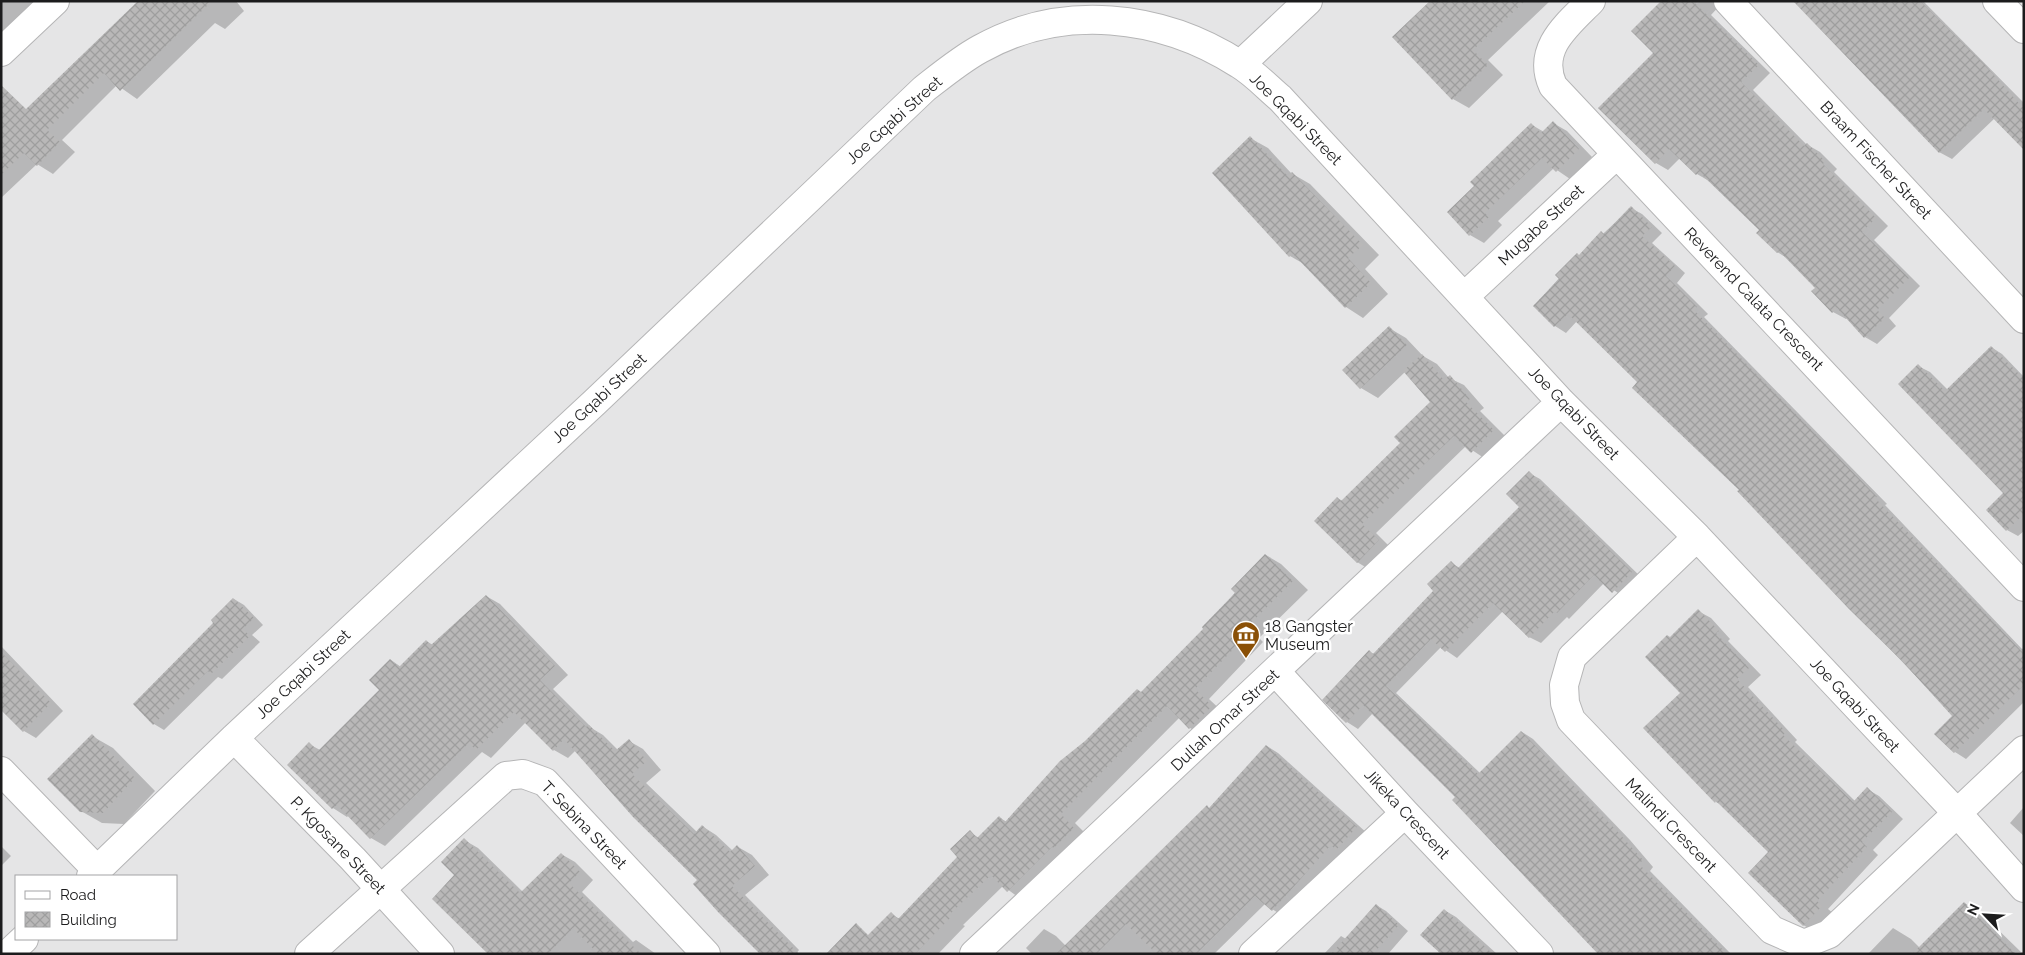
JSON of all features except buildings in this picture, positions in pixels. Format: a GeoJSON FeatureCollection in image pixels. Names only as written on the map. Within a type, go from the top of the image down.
{"type":"FeatureCollection","features":[{"type":"Feature","properties":{"kind":"street"},"geometry":{"type":"LineString","coordinates":[[1,52],[55,1]]}},
{"type":"Feature","properties":{"kind":"street"},"geometry":{"type":"LineString","coordinates":[[1241,64],[1308,1]]}},
{"type":"Feature","properties":{"kind":"street","name":"Reverend Calata Crescent"},"geometry":{"type":"LineString","coordinates":[[1592,1],[1562,30],[1553,43],[1548,54],[1548,76],[1553,86],[2024,587]]}},
{"type":"Feature","properties":{"kind":"street","name":"Braam Fischer Street"},"geometry":{"type":"LineString","coordinates":[[1728,1],[2024,319]]}},
{"type":"Feature","properties":{"kind":"street"},"geometry":{"type":"LineString","coordinates":[[1997,1],[2024,29]]}},
{"type":"Feature","properties":{"kind":"street","name":"Joe Gqabi Street"},"geometry":{"type":"LineString","coordinates":[[94,873],[234,738],[595,402],[924,89],[965,59],[1003,38],[1035,26],[1056,22],[1112,19],[1147,24],[1180,33],[1241,64],[1280,98],[1561,402],[1697,537],[1958,814],[2024,888]]}},
{"type":"Feature","properties":{"kind":"street","name":"Mugabe Street"},"geometry":{"type":"LineString","coordinates":[[1465,296],[1616,154]]}},
{"type":"Feature","properties":{"kind":"street","name":"Dullah Omar Street"},"geometry":{"type":"LineString","coordinates":[[974,954],[1561,402]]}},
{"type":"Feature","properties":{"kind":"street","name":"Malindi Crescent"},"geometry":{"type":"LineString","coordinates":[[1697,537],[1572,657],[1564,685],[1565,703],[1571,720],[1772,930],[1804,944],[1829,934],[2024,750]]}},
{"type":"Feature","properties":{"kind":"street","name":"Jikeka Crescent"},"geometry":{"type":"LineString","coordinates":[[1276,672],[1405,813],[1539,954]]}},
{"type":"Feature","properties":{"kind":"street","name":"P. Kgosane Street"},"geometry":{"type":"LineString","coordinates":[[234,738],[380,888],[440,954]]}},
{"type":"Feature","properties":{"kind":"street"},"geometry":{"type":"LineString","coordinates":[[1,770],[94,873]]}},
{"type":"Feature","properties":{"kind":"street","name":"T. Sebina Street"},"geometry":{"type":"LineString","coordinates":[[309,954],[506,776],[523,774],[545,782],[706,954]]}},
{"type":"Feature","properties":{"kind":"street"},"geometry":{"type":"LineString","coordinates":[[1253,954],[1405,813]]}},
{"type":"Feature","properties":{"kind":"street"},"geometry":{"type":"LineString","coordinates":[[8,954],[23,940]]}},
{"type":"Feature","properties":{"kind":"place","name":"18 Gangster Museum"},"geometry":{"type":"Point","coordinates":[1246,659]}}]}
